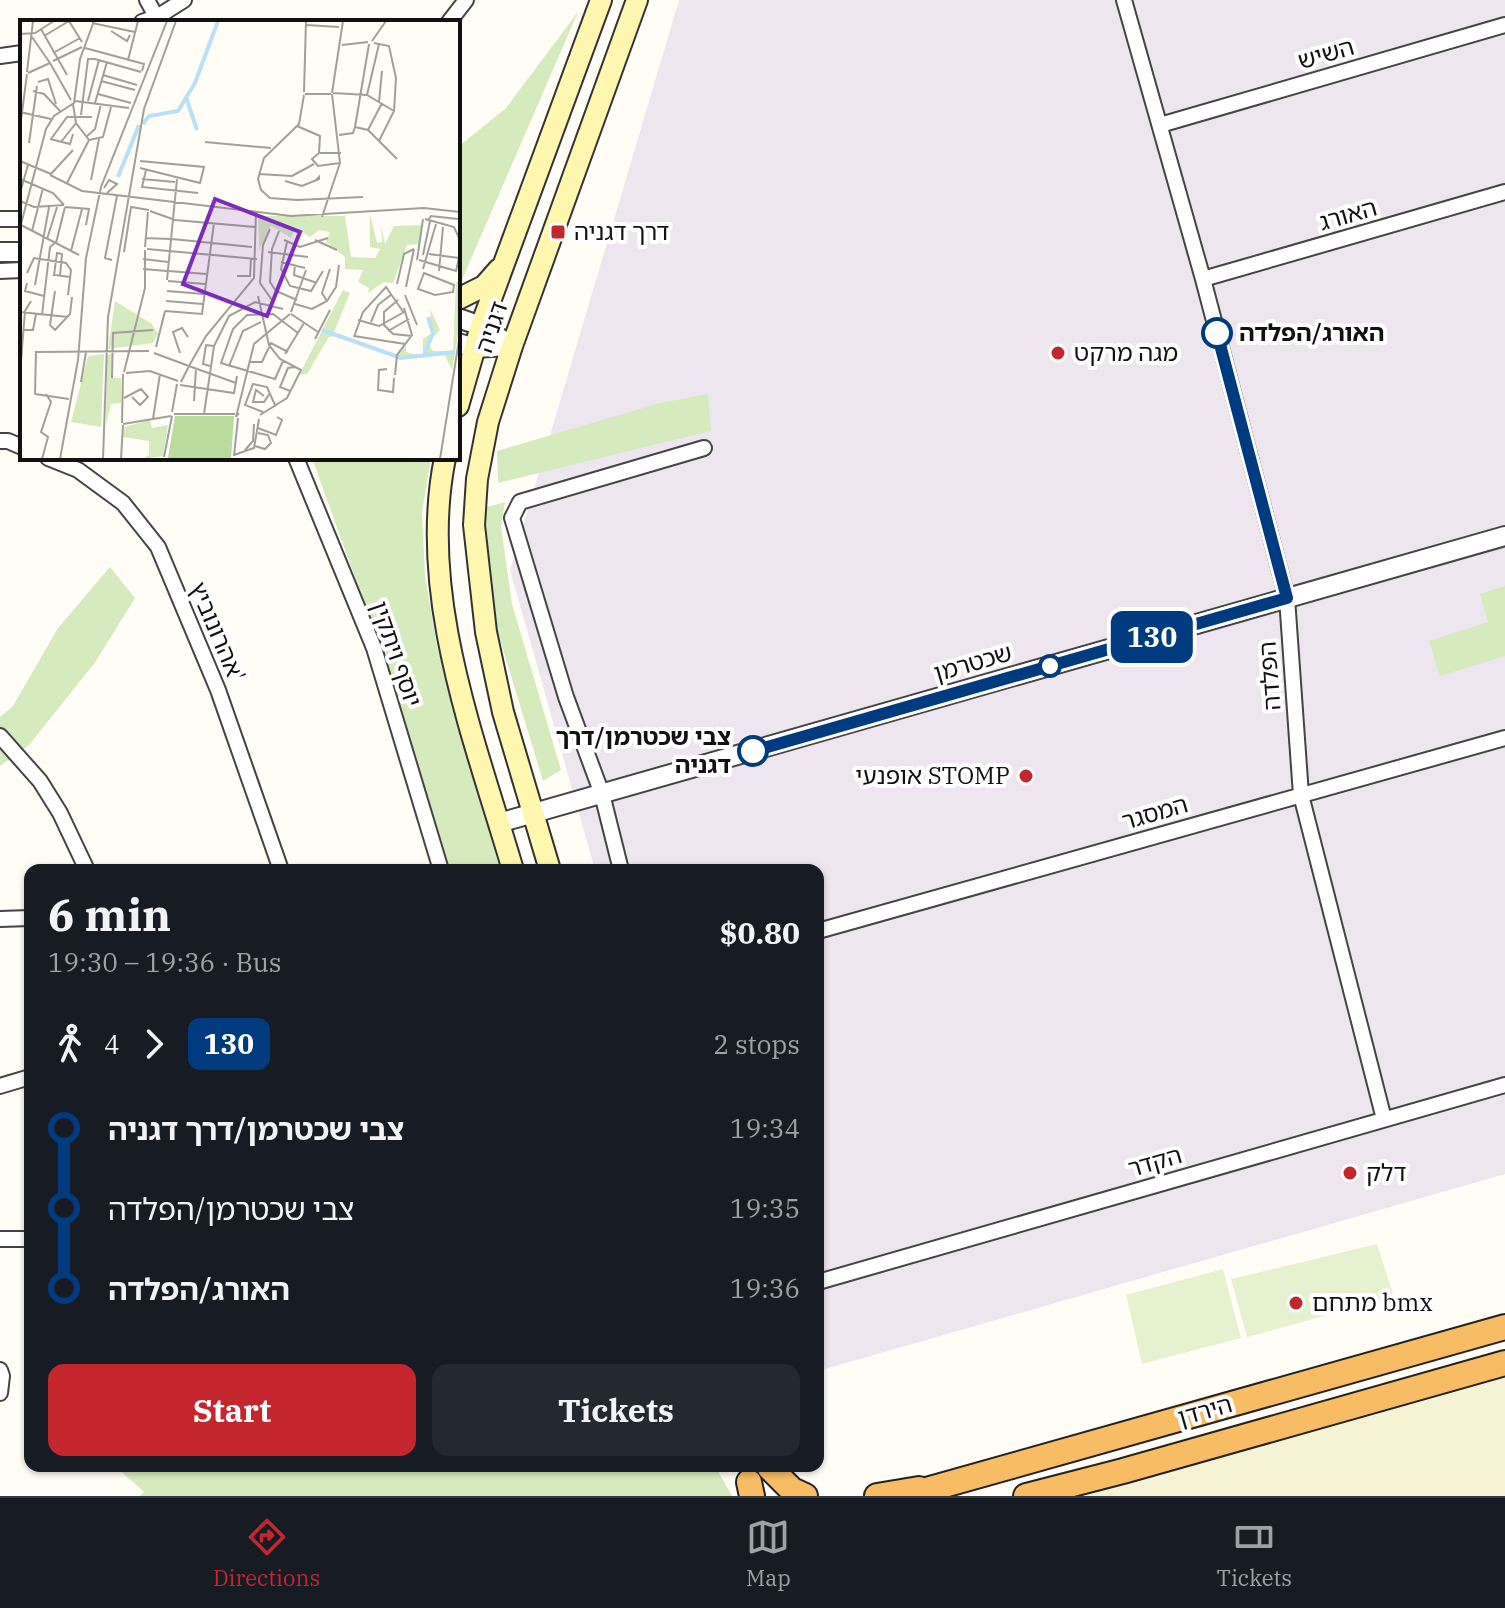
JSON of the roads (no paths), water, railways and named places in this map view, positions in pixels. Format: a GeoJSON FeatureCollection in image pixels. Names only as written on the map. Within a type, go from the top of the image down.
{"type":"FeatureCollection","features":[{"type":"Feature","properties":{"kind":"highway","name":"הירדן"},"geometry":{"type":"LineString","coordinates":[[905,1496],[1505,1327]]}},
{"type":"Feature","properties":{"kind":"highway","name":"הירדן"},"geometry":{"type":"LineString","coordinates":[[1026,1496],[1505,1363]]}},
{"type":"Feature","properties":{"kind":"highway"},"geometry":{"type":"LineString","coordinates":[[774,1472],[792,1490],[805,1496]]}},
{"type":"Feature","properties":{"kind":"highway"},"geometry":{"type":"LineString","coordinates":[[877,1496],[941,1485]]}},
{"type":"Feature","properties":{"kind":"main road","name":"דגניה"},"geometry":{"type":"LineString","coordinates":[[460,392],[467,345],[481,326],[601,0]]}},
{"type":"Feature","properties":{"kind":"main road","name":"דגניה"},"geometry":{"type":"LineString","coordinates":[[548,864],[503,712],[486,632],[474,525],[477,479],[488,422],[512,346],[637,0]]}},
{"type":"Feature","properties":{"kind":"main road"},"geometry":{"type":"LineString","coordinates":[[460,298],[484,286],[505,263]]}},
{"type":"Feature","properties":{"kind":"main road"},"geometry":{"type":"LineString","coordinates":[[445,460],[438,511],[439,572],[449,639],[473,741],[511,864]]}},
{"type":"Feature","properties":{"kind":"main road"},"geometry":{"type":"LineString","coordinates":[[772,1472],[785,1496]]}},
{"type":"Feature","properties":{"kind":"street"},"geometry":{"type":"LineString","coordinates":[[147,0],[153,20],[184,0]]}},
{"type":"Feature","properties":{"kind":"street"},"geometry":{"type":"LineString","coordinates":[[451,20],[466,0]]}},
{"type":"Feature","properties":{"kind":"street","name":"הפלדה"},"geometry":{"type":"LineString","coordinates":[[1124,0],[1203,279],[1287,598],[1301,795],[1384,1119]]}},
{"type":"Feature","properties":{"kind":"street","name":"השיש"},"geometry":{"type":"LineString","coordinates":[[1160,125],[1505,25]]}},
{"type":"Feature","properties":{"kind":"street"},"geometry":{"type":"LineString","coordinates":[[0,56],[20,53]]}},
{"type":"Feature","properties":{"kind":"street","name":"האורג"},"geometry":{"type":"LineString","coordinates":[[1203,279],[1505,192]]}},
{"type":"Feature","properties":{"kind":"street"},"geometry":{"type":"LineString","coordinates":[[0,271],[20,270]]}},
{"type":"Feature","properties":{"kind":"street"},"geometry":{"type":"LineString","coordinates":[[460,319],[481,326],[512,346]]}},
{"type":"Feature","properties":{"kind":"street"},"geometry":{"type":"LineString","coordinates":[[467,345],[512,346]]}},
{"type":"Feature","properties":{"kind":"street"},"geometry":{"type":"LineString","coordinates":[[0,441],[20,446]]}},
{"type":"Feature","properties":{"kind":"street"},"geometry":{"type":"LineString","coordinates":[[620,864],[602,794],[566,697],[512,518],[520,502],[704,448]]}},
{"type":"Feature","properties":{"kind":"street","name":"אהרונוביץ'"},"geometry":{"type":"LineString","coordinates":[[53,460],[78,470],[123,503],[158,547],[218,690],[279,864]]}},
{"type":"Feature","properties":{"kind":"street","name":"יוסף ויתקין"},"geometry":{"type":"LineString","coordinates":[[297,460],[374,648],[439,864]]}},
{"type":"Feature","properties":{"kind":"street","name":"שכטרמן"},"geometry":{"type":"LineString","coordinates":[[499,823],[1505,536]]}},
{"type":"Feature","properties":{"kind":"street"},"geometry":{"type":"LineString","coordinates":[[0,736],[40,781],[60,813],[84,864]]}},
{"type":"Feature","properties":{"kind":"street","name":"המסגר"},"geometry":{"type":"LineString","coordinates":[[824,929],[1505,738]]}},
{"type":"Feature","properties":{"kind":"street"},"geometry":{"type":"LineString","coordinates":[[0,919],[24,918]]}},
{"type":"Feature","properties":{"kind":"street"},"geometry":{"type":"LineString","coordinates":[[0,1086],[24,1079]]}},
{"type":"Feature","properties":{"kind":"street","name":"הקדר"},"geometry":{"type":"LineString","coordinates":[[824,1280],[1505,1085]]}},
{"type":"Feature","properties":{"kind":"street"},"geometry":{"type":"LineString","coordinates":[[0,1239],[24,1239]]}},
{"type":"Feature","properties":{"kind":"street"},"geometry":{"type":"LineString","coordinates":[[0,1370],[0,1393]]}},
{"type":"Feature","properties":{"kind":"place","name":"דרך דגניה"},"geometry":{"type":"Point","coordinates":[558,232]}},
{"type":"Feature","properties":{"kind":"place","name":"האורג/הפלדה"},"geometry":{"type":"Point","coordinates":[1217,333]}},
{"type":"Feature","properties":{"kind":"place","name":"מגה מרקט"},"geometry":{"type":"Point","coordinates":[1058,353]}},
{"type":"Feature","properties":{"kind":"place","name":"צבי שכטרמן/דרך דגניה"},"geometry":{"type":"Point","coordinates":[753,751]}},
{"type":"Feature","properties":{"kind":"place","name":"אופנעי STOMP"},"geometry":{"type":"Point","coordinates":[1026,776]}},
{"type":"Feature","properties":{"kind":"place","name":"דלק"},"geometry":{"type":"Point","coordinates":[1350,1173]}},
{"type":"Feature","properties":{"kind":"place","name":"מתחם bmx"},"geometry":{"type":"Point","coordinates":[1296,1303]}}]}
